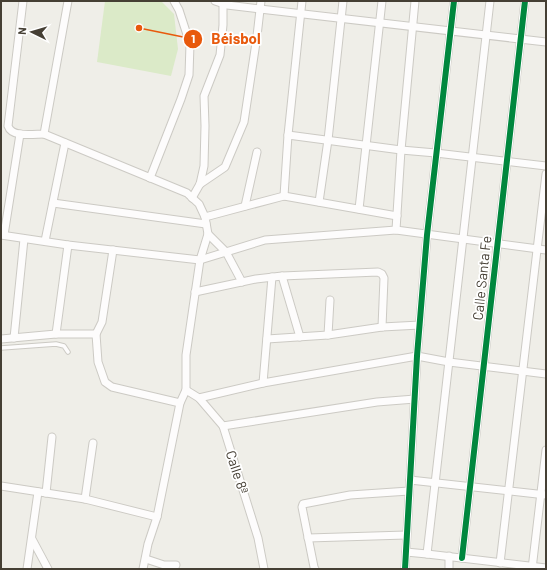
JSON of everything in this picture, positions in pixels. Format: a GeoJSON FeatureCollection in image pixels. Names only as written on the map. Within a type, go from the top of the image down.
{"type":"FeatureCollection","features":[{"type":"Feature","properties":{"kind":"street"},"geometry":{"type":"LineString","coordinates":[[23,1],[8,126],[9,129],[12,132],[20,134],[44,134],[187,193],[198,204],[206,221],[208,234],[200,260],[186,355],[186,390],[180,403],[157,517],[148,544],[143,569]]}},
{"type":"Feature","properties":{"kind":"street"},"geometry":{"type":"LineString","coordinates":[[44,134],[68,1]]}},
{"type":"Feature","properties":{"kind":"street"},"geometry":{"type":"LineString","coordinates":[[150,178],[181,100],[189,75],[190,44],[179,10],[174,1]]}},
{"type":"Feature","properties":{"kind":"street"},"geometry":{"type":"LineString","coordinates":[[200,184],[225,167],[244,122],[261,1]]}},
{"type":"Feature","properties":{"kind":"street"},"geometry":{"type":"LineString","coordinates":[[284,196],[288,136],[302,1]]}},
{"type":"Feature","properties":{"kind":"street"},"geometry":{"type":"LineString","coordinates":[[319,202],[328,140],[343,1]]}},
{"type":"Feature","properties":{"kind":"street"},"geometry":{"type":"LineString","coordinates":[[359,209],[382,1]]}},
{"type":"Feature","properties":{"kind":"street"},"geometry":{"type":"LineString","coordinates":[[396,230],[401,150],[415,1]]}},
{"type":"Feature","properties":{"kind":"street"},"geometry":{"type":"LineString","coordinates":[[405,569],[417,356],[427,235],[454,1]]}},
{"type":"Feature","properties":{"kind":"street"},"geometry":{"type":"LineString","coordinates":[[427,554],[490,1]]}},
{"type":"Feature","properties":{"kind":"street","name":"Calle Santa Fe"},"geometry":{"type":"LineString","coordinates":[[462,558],[525,1]]}},
{"type":"Feature","properties":{"kind":"street"},"geometry":{"type":"LineString","coordinates":[[192,198],[200,184],[204,166],[204,96],[220,55],[223,25],[218,2],[300,14],[546,42]]}},
{"type":"Feature","properties":{"kind":"street"},"geometry":{"type":"LineString","coordinates":[[20,134],[2,235],[68,245],[200,260],[265,240],[396,230],[546,250]]}},
{"type":"Feature","properties":{"kind":"street"},"geometry":{"type":"LineString","coordinates":[[288,136],[546,166]]}},
{"type":"Feature","properties":{"kind":"street"},"geometry":{"type":"LineString","coordinates":[[45,241],[65,143]]}},
{"type":"Feature","properties":{"kind":"street"},"geometry":{"type":"LineString","coordinates":[[245,206],[257,152]]}},
{"type":"Feature","properties":{"kind":"street"},"geometry":{"type":"LineString","coordinates":[[500,563],[546,174]]}},
{"type":"Feature","properties":{"kind":"street"},"geometry":{"type":"LineString","coordinates":[[53,204],[206,221],[245,206],[284,196],[397,216]]}},
{"type":"Feature","properties":{"kind":"street"},"geometry":{"type":"LineString","coordinates":[[208,234],[226,252],[242,282]]}},
{"type":"Feature","properties":{"kind":"street"},"geometry":{"type":"LineString","coordinates":[[14,338],[24,239]]}},
{"type":"Feature","properties":{"kind":"street"},"geometry":{"type":"LineString","coordinates":[[56,334],[68,245]]}},
{"type":"Feature","properties":{"kind":"street"},"geometry":{"type":"LineString","coordinates":[[113,250],[102,322],[96,334],[98,362],[105,382],[112,387],[180,403]]}},
{"type":"Feature","properties":{"kind":"street"},"geometry":{"type":"LineString","coordinates":[[195,292],[242,282],[282,276],[378,272],[382,274],[384,278],[382,327]]}},
{"type":"Feature","properties":{"kind":"street"},"geometry":{"type":"LineString","coordinates":[[282,276],[300,337]]}},
{"type":"Feature","properties":{"kind":"street"},"geometry":{"type":"LineString","coordinates":[[262,383],[272,278]]}},
{"type":"Feature","properties":{"kind":"street"},"geometry":{"type":"LineString","coordinates":[[328,335],[330,300]]}},
{"type":"Feature","properties":{"kind":"street"},"geometry":{"type":"LineString","coordinates":[[267,340],[328,335],[382,327],[420,325]]}},
{"type":"Feature","properties":{"kind":"street"},"geometry":{"type":"LineString","coordinates":[[1,339],[56,334],[96,334]]}},
{"type":"Feature","properties":{"kind":"street"},"geometry":{"type":"LineString","coordinates":[[199,398],[262,383],[417,356],[449,362],[546,374]]}},
{"type":"Feature","properties":{"kind":"street","name":"Calle 8ª"},"geometry":{"type":"LineString","coordinates":[[186,390],[199,398],[223,426],[258,538],[264,569]]}},
{"type":"Feature","properties":{"kind":"street"},"geometry":{"type":"LineString","coordinates":[[223,426],[377,402],[415,399]]}},
{"type":"Feature","properties":{"kind":"street"},"geometry":{"type":"LineString","coordinates":[[46,493],[52,437]]}},
{"type":"Feature","properties":{"kind":"street"},"geometry":{"type":"LineString","coordinates":[[85,499],[93,443]]}},
{"type":"Feature","properties":{"kind":"street"},"geometry":{"type":"LineString","coordinates":[[532,568],[543,495],[546,450]]}},
{"type":"Feature","properties":{"kind":"street"},"geometry":{"type":"LineString","coordinates":[[410,480],[543,495]]}},
{"type":"Feature","properties":{"kind":"street"},"geometry":{"type":"LineString","coordinates":[[1,486],[85,499],[157,517]]}},
{"type":"Feature","properties":{"kind":"street"},"geometry":{"type":"LineString","coordinates":[[315,569],[302,507],[303,504],[350,495],[410,491]]}},
{"type":"Feature","properties":{"kind":"street"},"geometry":{"type":"LineString","coordinates":[[27,569],[38,492]]}},
{"type":"Feature","properties":{"kind":"street"},"geometry":{"type":"LineString","coordinates":[[308,538],[406,535]]}},
{"type":"Feature","properties":{"kind":"street"},"geometry":{"type":"LineString","coordinates":[[32,539],[48,569]]}},
{"type":"Feature","properties":{"kind":"street"},"geometry":{"type":"LineString","coordinates":[[406,552],[449,556],[532,568],[546,568]]}},
{"type":"Feature","properties":{"kind":"street"},"geometry":{"type":"LineString","coordinates":[[449,556],[449,569]]}},
{"type":"Feature","properties":{"kind":"street"},"geometry":{"type":"LineString","coordinates":[[146,559],[164,565],[176,565]]}},
{"type":"Feature","properties":{"kind":"lane"},"geometry":{"type":"LineString","coordinates":[[1,348],[56,344],[64,346],[68,352]]}},
{"type":"Feature","properties":{"kind":"green space"},"geometry":{"type":"Polygon","coordinates":[[[105,1],[161,1],[174,14],[178,49],[171,76],[97,62],[105,1]]]}},
{"type":"Feature","properties":{"kind":"cycle path"},"geometry":{"type":"LineString","coordinates":[[405,569],[417,356],[427,235],[454,1]]}},
{"type":"Feature","properties":{"kind":"cycle path"},"geometry":{"type":"LineString","coordinates":[[462,558],[525,1]]}},
{"type":"Feature","properties":{"kind":"place","name":"Béisbol"},"geometry":{"type":"Point","coordinates":[139,28]}}]}
